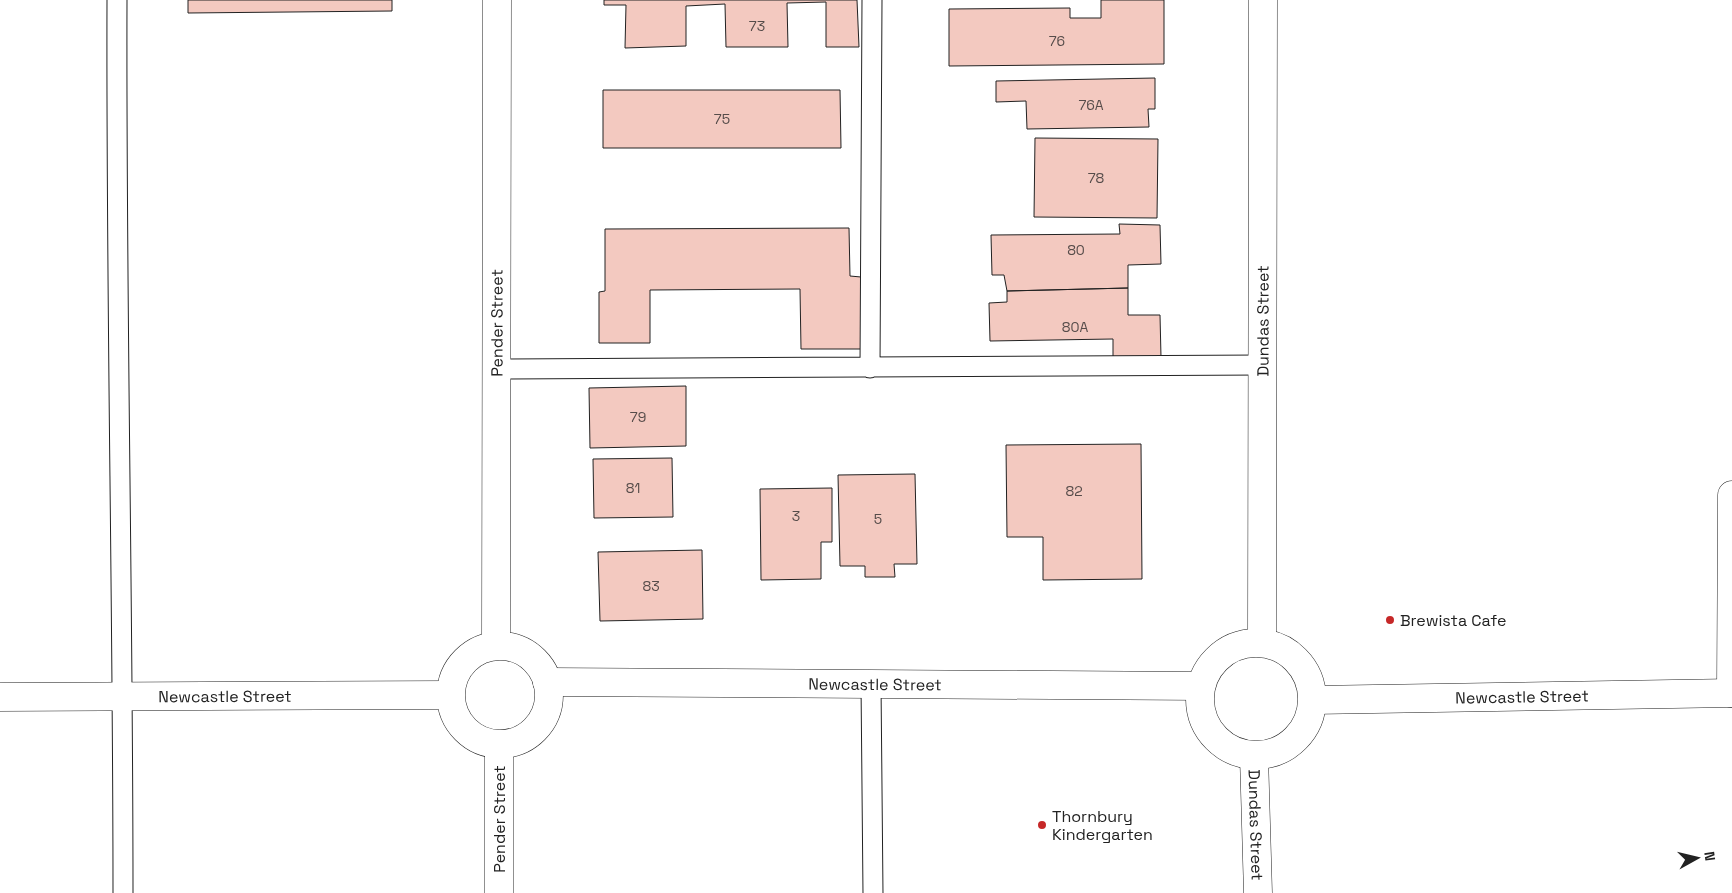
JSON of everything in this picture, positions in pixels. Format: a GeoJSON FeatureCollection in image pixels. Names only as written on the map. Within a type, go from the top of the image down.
{"type":"FeatureCollection","features":[{"type":"Feature","properties":{"kind":"street","name":"Pender Street"},"geometry":{"type":"LineString","coordinates":[[496,645],[497,0]]}},
{"type":"Feature","properties":{"kind":"street","name":"Dundas Street"},"geometry":{"type":"LineString","coordinates":[[1262,0],[1262,642]]}},
{"type":"Feature","properties":{"kind":"street"},"geometry":{"type":"LineString","coordinates":[[1731,693],[1732,496]]}},
{"type":"Feature","properties":{"kind":"street"},"geometry":{"type":"LineString","coordinates":[[1262,642],[1278,646],[1292,655],[1304,668],[1311,683],[1313,700],[1310,717],[1301,734],[1288,746],[1272,754],[1254,756],[1237,752],[1223,745],[1211,734],[1203,719],[1200,702],[1201,686],[1207,671],[1217,658],[1230,648],[1245,643],[1262,642]]}},
{"type":"Feature","properties":{"kind":"street"},"geometry":{"type":"LineString","coordinates":[[496,645],[509,646],[523,651],[534,658],[547,682],[549,697],[547,712],[539,726],[528,736],[514,742],[499,745],[484,742],[470,735],[459,724],[452,710],[450,695],[452,680],[459,667],[469,656],[482,649],[496,645]]}},
{"type":"Feature","properties":{"kind":"street","name":"Newcastle Street"},"geometry":{"type":"LineString","coordinates":[[547,682],[1201,686]]}},
{"type":"Feature","properties":{"kind":"street","name":"Newcastle Street"},"geometry":{"type":"LineString","coordinates":[[1313,700],[1731,693]]}},
{"type":"Feature","properties":{"kind":"street","name":"Newcastle Street"},"geometry":{"type":"LineString","coordinates":[[0,697],[450,695]]}},
{"type":"Feature","properties":{"kind":"street","name":"Pender Street"},"geometry":{"type":"LineString","coordinates":[[499,745],[499,893]]}},
{"type":"Feature","properties":{"kind":"street","name":"Dundas Street"},"geometry":{"type":"LineString","coordinates":[[1254,756],[1258,893]]}},
{"type":"Feature","properties":{"kind":"lane"},"geometry":{"type":"LineString","coordinates":[[117,0],[123,893]]}},
{"type":"Feature","properties":{"kind":"lane"},"geometry":{"type":"LineString","coordinates":[[870,368],[872,0]]}},
{"type":"Feature","properties":{"kind":"lane"},"geometry":{"type":"LineString","coordinates":[[496,370],[1263,365]]}},
{"type":"Feature","properties":{"kind":"lane"},"geometry":{"type":"LineString","coordinates":[[871,683],[873,893]]}},
{"type":"Feature","properties":{"kind":"building"},"geometry":{"type":"Polygon","coordinates":[[[188,0],[392,0],[392,11],[188,13],[188,0]]]}},
{"type":"Feature","properties":{"kind":"building"},"geometry":{"type":"Polygon","coordinates":[[[604,0],[857,0],[859,47],[826,47],[826,2],[787,3],[788,47],[726,47],[725,4],[686,6],[686,46],[625,48],[626,5],[604,5],[604,0]]]}},
{"type":"Feature","properties":{"kind":"building"},"geometry":{"type":"Polygon","coordinates":[[[1101,0],[1164,0],[1164,64],[949,66],[949,9],[1070,8],[1070,18],[1101,18],[1101,0]]]}},
{"type":"Feature","properties":{"kind":"building"},"geometry":{"type":"Polygon","coordinates":[[[1155,78],[1155,109],[1148,109],[1149,127],[1027,129],[1026,101],[996,102],[996,81],[1155,78]]]}},
{"type":"Feature","properties":{"kind":"building"},"geometry":{"type":"Polygon","coordinates":[[[603,90],[840,90],[841,148],[603,148],[603,90]]]}},
{"type":"Feature","properties":{"kind":"building"},"geometry":{"type":"Polygon","coordinates":[[[1035,138],[1158,139],[1157,218],[1034,217],[1035,138]]]}},
{"type":"Feature","properties":{"kind":"building"},"geometry":{"type":"Polygon","coordinates":[[[1119,224],[1160,225],[1161,264],[1128,265],[1128,288],[1007,291],[1004,275],[992,275],[991,235],[1120,234],[1119,224]]]}},
{"type":"Feature","properties":{"kind":"building"},"geometry":{"type":"Polygon","coordinates":[[[849,228],[850,276],[861,277],[861,349],[801,349],[800,289],[650,290],[650,343],[599,343],[599,292],[605,291],[605,229],[849,228]]]}},
{"type":"Feature","properties":{"kind":"building"},"geometry":{"type":"Polygon","coordinates":[[[1128,288],[1128,315],[1160,315],[1161,357],[1113,357],[1113,339],[990,341],[989,303],[1007,302],[1007,291],[1128,288]]]}},
{"type":"Feature","properties":{"kind":"building"},"geometry":{"type":"Polygon","coordinates":[[[686,386],[686,446],[590,448],[589,388],[686,386]]]}},
{"type":"Feature","properties":{"kind":"building"},"geometry":{"type":"Polygon","coordinates":[[[1141,444],[1142,579],[1043,580],[1043,537],[1007,537],[1006,445],[1141,444]]]}},
{"type":"Feature","properties":{"kind":"building"},"geometry":{"type":"Polygon","coordinates":[[[672,458],[673,517],[594,518],[593,459],[672,458]]]}},
{"type":"Feature","properties":{"kind":"building"},"geometry":{"type":"Polygon","coordinates":[[[915,474],[917,564],[894,564],[895,577],[865,577],[865,566],[840,566],[838,475],[915,474]]]}},
{"type":"Feature","properties":{"kind":"building"},"geometry":{"type":"Polygon","coordinates":[[[832,488],[832,542],[821,542],[821,579],[761,580],[760,489],[832,488]]]}},
{"type":"Feature","properties":{"kind":"building"},"geometry":{"type":"Polygon","coordinates":[[[702,550],[703,619],[600,621],[598,552],[702,550]]]}},
{"type":"Feature","properties":{"kind":"place","name":"Brewista Cafe"},"geometry":{"type":"Point","coordinates":[1390,620]}},
{"type":"Feature","properties":{"kind":"place","name":"Thornbury Kindergarten"},"geometry":{"type":"Point","coordinates":[1042,825]}}]}
